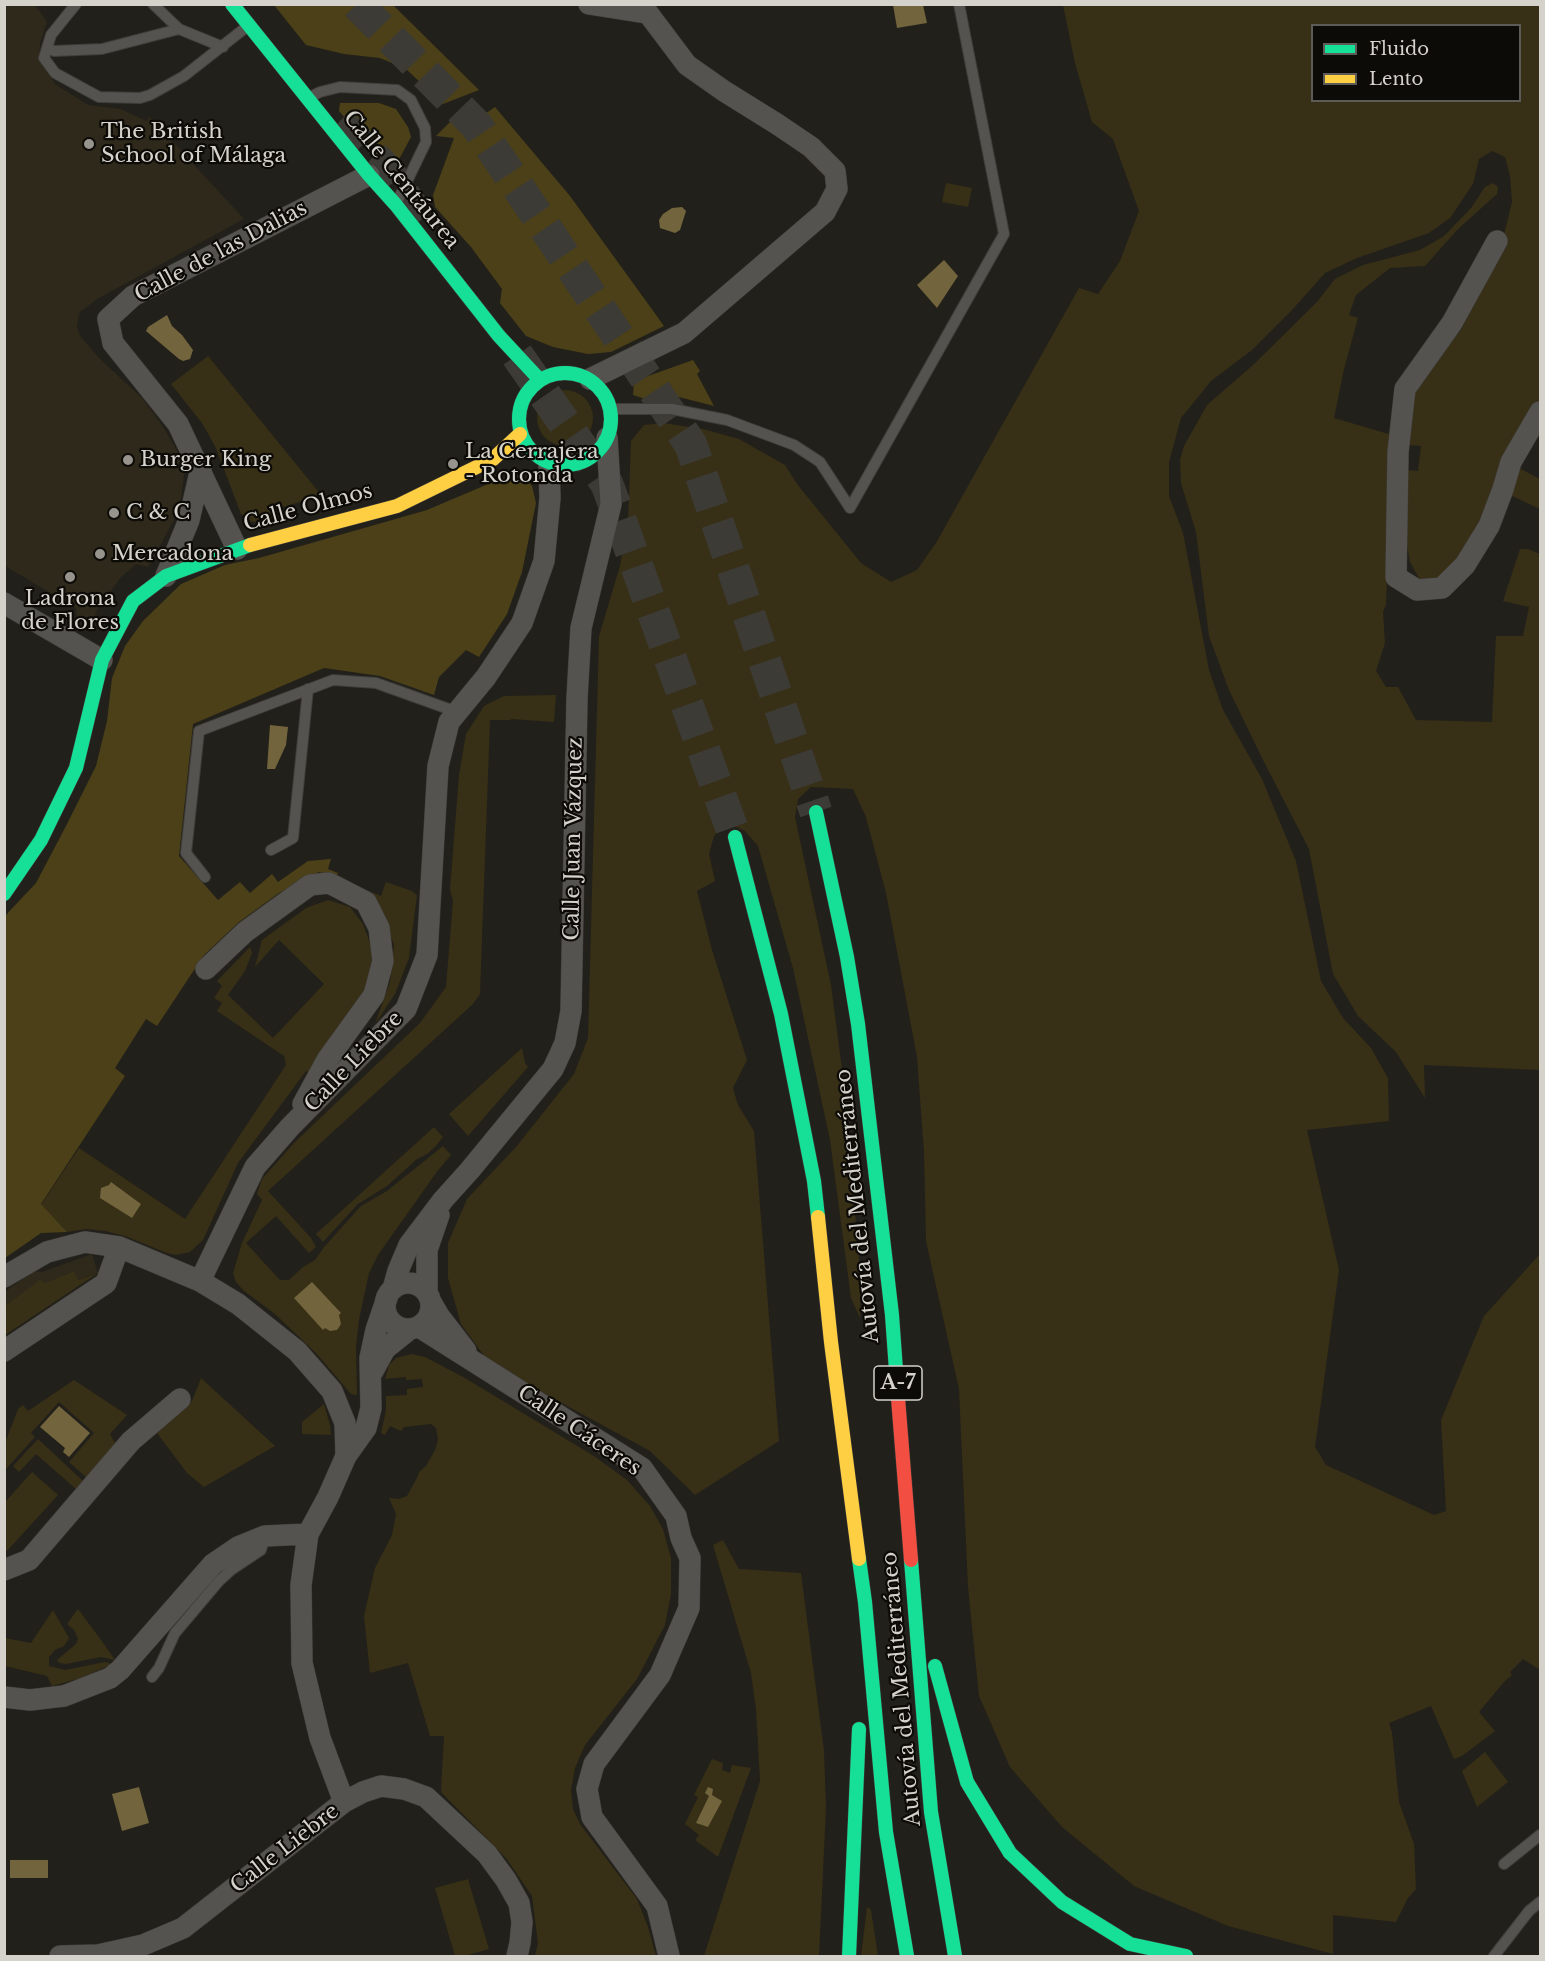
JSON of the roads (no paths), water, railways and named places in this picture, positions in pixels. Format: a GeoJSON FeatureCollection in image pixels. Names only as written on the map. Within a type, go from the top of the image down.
{"type":"FeatureCollection","features":[{"type":"Feature","properties":{"kind":"main road","name":"Calle Centáurea"},"geometry":{"type":"LineString","coordinates":[[232,4],[369,175],[396,205],[499,336],[539,379]]}},
{"type":"Feature","properties":{"kind":"main road"},"geometry":{"type":"LineString","coordinates":[[564,372],[590,379],[603,392],[610,409],[611,424],[607,438],[593,456],[572,465],[549,463],[531,452],[520,434],[520,403],[539,379],[564,372]]}},
{"type":"Feature","properties":{"kind":"main road","name":"Calle Olmos"},"geometry":{"type":"LineString","coordinates":[[4,894],[41,840],[76,768],[102,660],[133,601],[166,576],[237,549],[397,506],[493,459],[520,434]]}},
{"type":"Feature","properties":{"kind":"main road","name":"Autovía del Mediterráneo"},"geometry":{"type":"LineString","coordinates":[[816,812],[847,957],[859,1035],[892,1315],[931,1812],[955,1956]]}},
{"type":"Feature","properties":{"kind":"main road","name":"Autovía del Mediterráneo"},"geometry":{"type":"LineString","coordinates":[[735,837],[781,1014],[814,1181],[831,1342],[865,1602],[886,1832],[907,1956]]}},
{"type":"Feature","properties":{"kind":"main road"},"geometry":{"type":"LineString","coordinates":[[915,1593],[966,1782],[1010,1853],[1062,1902],[1130,1944],[1186,1956]]}},
{"type":"Feature","properties":{"kind":"main road"},"geometry":{"type":"LineString","coordinates":[[849,1956],[865,1602]]}},
{"type":"Feature","properties":{"kind":"street"},"geometry":{"type":"LineString","coordinates":[[590,4],[644,9],[687,65],[811,147],[835,171],[837,189],[825,212],[684,333],[590,379]]}},
{"type":"Feature","properties":{"kind":"street","name":"Calle de las Dalias"},"geometry":{"type":"LineString","coordinates":[[237,549],[201,468],[178,424],[113,343],[108,319],[133,296],[369,175]]}},
{"type":"Feature","properties":{"kind":"street"},"geometry":{"type":"LineString","coordinates":[[1497,241],[1452,323],[1405,389],[1398,452],[1396,577],[1417,590],[1442,588],[1465,565],[1489,526],[1511,462],[1540,412]]}},
{"type":"Feature","properties":{"kind":"street","name":"Calle Juan Vázquez"},"geometry":{"type":"LineString","coordinates":[[390,1294],[409,1245],[443,1200],[553,1070],[565,1043],[571,1011],[577,698],[581,628],[610,504],[607,438]]}},
{"type":"Feature","properties":{"kind":"street","name":"Calle Liebre"},"geometry":{"type":"LineString","coordinates":[[346,1456],[345,1423],[333,1391],[297,1351],[238,1304],[200,1281],[255,1167],[290,1127],[406,1009],[427,955],[438,766],[449,722],[486,677],[522,622],[544,561],[550,498],[549,463]]}},
{"type":"Feature","properties":{"kind":"street"},"geometry":{"type":"LineString","coordinates":[[166,576],[189,520],[201,468]]}},
{"type":"Feature","properties":{"kind":"street"},"geometry":{"type":"LineString","coordinates":[[4,603],[102,660]]}},
{"type":"Feature","properties":{"kind":"street"},"geometry":{"type":"LineString","coordinates":[[206,969],[244,932],[310,885],[330,883],[366,902],[379,928],[383,961],[374,995],[327,1060],[290,1127]]}},
{"type":"Feature","properties":{"kind":"street","name":"Calle Juan Vázquez"},"geometry":{"type":"LineString","coordinates":[[429,1298],[427,1250],[443,1200]]}},
{"type":"Feature","properties":{"kind":"street"},"geometry":{"type":"LineString","coordinates":[[4,1278],[47,1252],[85,1242],[119,1247],[200,1281]]}},
{"type":"Feature","properties":{"kind":"street"},"geometry":{"type":"LineString","coordinates":[[4,1351],[106,1283],[119,1247]]}},
{"type":"Feature","properties":{"kind":"street"},"geometry":{"type":"LineString","coordinates":[[407,1284],[421,1288],[429,1298],[429,1317],[414,1328],[402,1329],[390,1320],[386,1313],[390,1294],[407,1284]]}},
{"type":"Feature","properties":{"kind":"street","name":"Calle Liebre"},"geometry":{"type":"LineString","coordinates":[[60,1956],[98,1954],[142,1945],[183,1928],[344,1802],[320,1738],[302,1663],[301,1585],[308,1533],[328,1497],[346,1456],[366,1428],[371,1408],[370,1358],[376,1330],[390,1294]]}},
{"type":"Feature","properties":{"kind":"street","name":"Calle Cáceres"},"geometry":{"type":"LineString","coordinates":[[429,1298],[439,1316],[478,1365]]}},
{"type":"Feature","properties":{"kind":"street","name":"Calle Liebre"},"geometry":{"type":"LineString","coordinates":[[371,1377],[385,1348],[414,1328]]}},
{"type":"Feature","properties":{"kind":"street","name":"Calle Cáceres"},"geometry":{"type":"LineString","coordinates":[[414,1328],[478,1365],[642,1468],[675,1516],[690,1558],[688,1608],[660,1675],[594,1764],[588,1789],[592,1817],[657,1906],[669,1956]]}},
{"type":"Feature","properties":{"kind":"street"},"geometry":{"type":"LineString","coordinates":[[4,1570],[29,1560],[131,1441],[180,1399]]}},
{"type":"Feature","properties":{"kind":"street"},"geometry":{"type":"LineString","coordinates":[[4,1696],[30,1700],[64,1696],[110,1678],[120,1670],[213,1564],[238,1547],[265,1536],[308,1533]]}},
{"type":"Feature","properties":{"kind":"street"},"geometry":{"type":"LineString","coordinates":[[344,1802],[381,1786],[404,1789],[426,1797],[487,1854],[506,1880],[519,1903],[522,1922],[517,1956]]}},
{"type":"Feature","properties":{"kind":"lane"},"geometry":{"type":"LineString","coordinates":[[76,4],[51,35],[44,58],[55,73],[99,97],[140,98],[184,76],[250,25]]}},
{"type":"Feature","properties":{"kind":"lane"},"geometry":{"type":"LineString","coordinates":[[153,4],[179,29],[223,47]]}},
{"type":"Feature","properties":{"kind":"lane"},"geometry":{"type":"LineString","coordinates":[[610,409],[672,409],[727,420],[794,445],[820,462],[850,508],[1005,234],[959,4]]}},
{"type":"Feature","properties":{"kind":"lane"},"geometry":{"type":"LineString","coordinates":[[47,48],[54,51],[102,49],[179,29]]}},
{"type":"Feature","properties":{"kind":"lane"},"geometry":{"type":"LineString","coordinates":[[308,98],[340,87],[397,90],[411,100],[425,128],[426,142],[396,205]]}},
{"type":"Feature","properties":{"kind":"lane"},"geometry":{"type":"LineString","coordinates":[[205,877],[186,853],[199,731],[333,680],[376,683],[456,712]]}},
{"type":"Feature","properties":{"kind":"lane"},"geometry":{"type":"LineString","coordinates":[[272,850],[293,838],[308,689]]}},
{"type":"Feature","properties":{"kind":"lane"},"geometry":{"type":"LineString","coordinates":[[152,1677],[159,1668],[175,1633],[219,1581],[261,1550],[265,1536]]}},
{"type":"Feature","properties":{"kind":"lane"},"geometry":{"type":"LineString","coordinates":[[1504,1864],[1540,1835]]}},
{"type":"Feature","properties":{"kind":"lane"},"geometry":{"type":"LineString","coordinates":[[1494,1956],[1529,1911],[1540,1902]]}},
{"type":"Feature","properties":{"kind":"tunnel"},"geometry":{"type":"LineString","coordinates":[[357,4],[477,126],[691,445],[816,812]]}},
{"type":"Feature","properties":{"kind":"tunnel"},"geometry":{"type":"LineString","coordinates":[[339,122],[387,170],[421,220]]}},
{"type":"Feature","properties":{"kind":"tunnel"},"geometry":{"type":"LineString","coordinates":[[517,355],[607,484],[735,837]]}},
{"type":"Feature","properties":{"kind":"place","name":"The British School of Málaga"},"geometry":{"type":"Point","coordinates":[89,144]}},
{"type":"Feature","properties":{"kind":"place","name":"Burger King"},"geometry":{"type":"Point","coordinates":[128,460]}},
{"type":"Feature","properties":{"kind":"place","name":"La Cerrajera - Rotonda"},"geometry":{"type":"Point","coordinates":[453,464]}},
{"type":"Feature","properties":{"kind":"place","name":"C & C"},"geometry":{"type":"Point","coordinates":[114,513]}},
{"type":"Feature","properties":{"kind":"place","name":"Mercadona"},"geometry":{"type":"Point","coordinates":[100,554]}},
{"type":"Feature","properties":{"kind":"place","name":"Ladrona de Flores"},"geometry":{"type":"Point","coordinates":[70,577]}}]}
